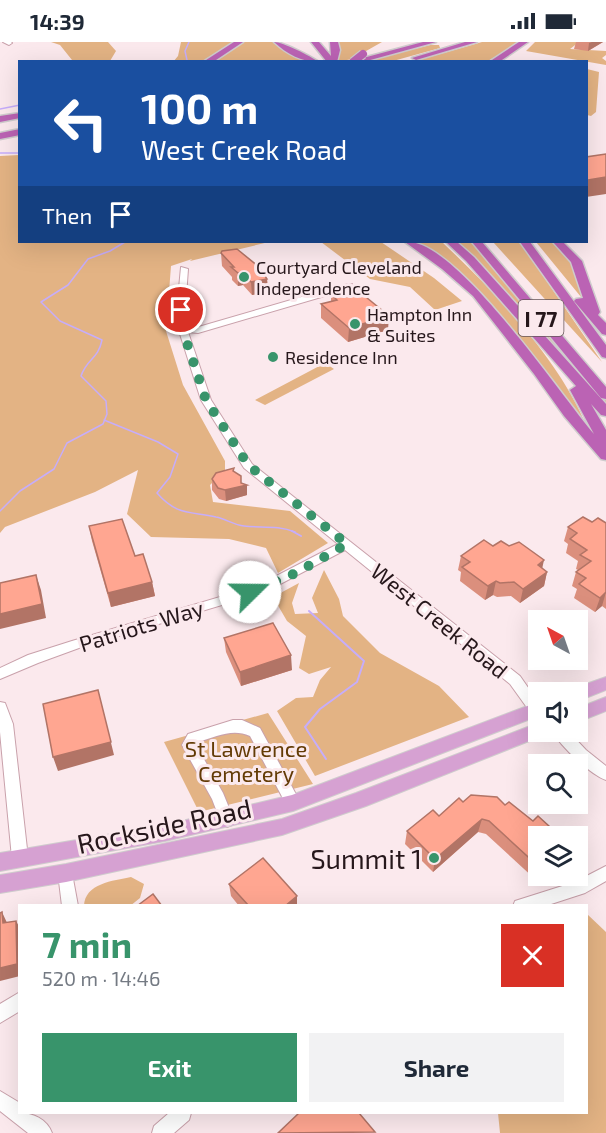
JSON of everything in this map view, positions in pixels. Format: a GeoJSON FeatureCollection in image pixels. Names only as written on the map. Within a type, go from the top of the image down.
{"type":"FeatureCollection","features":[{"type":"Feature","properties":{"kind":"highway"},"geometry":{"type":"LineString","coordinates":[[210,60],[239,42]]}},
{"type":"Feature","properties":{"kind":"highway"},"geometry":{"type":"LineString","coordinates":[[278,42],[295,54],[310,60]]}},
{"type":"Feature","properties":{"kind":"highway"},"geometry":{"type":"LineString","coordinates":[[333,60],[334,42]]}},
{"type":"Feature","properties":{"kind":"highway"},"geometry":{"type":"LineString","coordinates":[[360,60],[432,42]]}},
{"type":"Feature","properties":{"kind":"highway"},"geometry":{"type":"LineString","coordinates":[[411,59],[473,42]]}},
{"type":"Feature","properties":{"kind":"highway"},"geometry":{"type":"LineString","coordinates":[[497,60],[526,42]]}},
{"type":"Feature","properties":{"kind":"highway"},"geometry":{"type":"LineString","coordinates":[[511,60],[526,42]]}},
{"type":"Feature","properties":{"kind":"highway"},"geometry":{"type":"LineString","coordinates":[[312,43],[333,60]]}},
{"type":"Feature","properties":{"kind":"highway"},"geometry":{"type":"LineString","coordinates":[[312,43],[323,60]]}},
{"type":"Feature","properties":{"kind":"highway"},"geometry":{"type":"LineString","coordinates":[[355,60],[375,47]]}},
{"type":"Feature","properties":{"kind":"highway"},"geometry":{"type":"LineString","coordinates":[[0,121],[18,117]]}},
{"type":"Feature","properties":{"kind":"highway"},"geometry":{"type":"LineString","coordinates":[[0,135],[18,132]]}},
{"type":"Feature","properties":{"kind":"highway"},"geometry":{"type":"LineString","coordinates":[[0,144],[18,142]]}},
{"type":"Feature","properties":{"kind":"highway"},"geometry":{"type":"LineString","coordinates":[[411,243],[446,267],[477,294],[539,371],[569,413],[606,456]]}},
{"type":"Feature","properties":{"kind":"highway"},"geometry":{"type":"LineString","coordinates":[[452,243],[606,412]]}},
{"type":"Feature","properties":{"kind":"highway","name":"I 77"},"geometry":{"type":"LineString","coordinates":[[478,243],[606,395]]}},
{"type":"Feature","properties":{"kind":"highway","name":"I 77"},"geometry":{"type":"LineString","coordinates":[[489,243],[606,378]]}},
{"type":"Feature","properties":{"kind":"highway"},"geometry":{"type":"LineString","coordinates":[[526,243],[606,354]]}},
{"type":"Feature","properties":{"kind":"highway"},"geometry":{"type":"LineString","coordinates":[[533,243],[606,331]]}},
{"type":"Feature","properties":{"kind":"highway"},"geometry":{"type":"LineString","coordinates":[[559,243],[576,261],[589,304],[606,331]]}},
{"type":"Feature","properties":{"kind":"highway"},"geometry":{"type":"LineString","coordinates":[[544,342],[572,382],[606,441]]}},
{"type":"Feature","properties":{"kind":"main road"},"geometry":{"type":"LineString","coordinates":[[588,690],[606,683]]}},
{"type":"Feature","properties":{"kind":"main road"},"geometry":{"type":"LineString","coordinates":[[588,711],[606,704]]}},
{"type":"Feature","properties":{"kind":"main road","name":"Rockside Road"},"geometry":{"type":"LineString","coordinates":[[0,862],[227,820],[293,803],[528,714]]}},
{"type":"Feature","properties":{"kind":"main road","name":"Rockside Road"},"geometry":{"type":"LineString","coordinates":[[0,884],[66,873],[282,827],[360,800],[528,734]]}},
{"type":"Feature","properties":{"kind":"street","name":"West Creek Road"},"geometry":{"type":"LineString","coordinates":[[184,269],[181,310],[206,400],[248,466],[515,680],[528,697]]}},
{"type":"Feature","properties":{"kind":"street"},"geometry":{"type":"LineString","coordinates":[[186,330],[195,331],[349,286]]}},
{"type":"Feature","properties":{"kind":"street","name":"Patriots Way"},"geometry":{"type":"LineString","coordinates":[[0,674],[33,659],[76,644],[261,589],[347,544]]}},
{"type":"Feature","properties":{"kind":"street"},"geometry":{"type":"LineString","coordinates":[[0,707],[6,724],[20,858]]}},
{"type":"Feature","properties":{"kind":"street"},"geometry":{"type":"LineString","coordinates":[[227,820],[218,797],[189,745],[193,738],[233,726],[242,726],[255,732],[293,803]]}},
{"type":"Feature","properties":{"kind":"street"},"geometry":{"type":"LineString","coordinates":[[570,742],[606,774]]}},
{"type":"Feature","properties":{"kind":"street"},"geometry":{"type":"LineString","coordinates":[[66,873],[70,904]]}},
{"type":"Feature","properties":{"kind":"street"},"geometry":{"type":"LineString","coordinates":[[527,904],[579,888],[606,873]]}},
{"type":"Feature","properties":{"kind":"street"},"geometry":{"type":"LineString","coordinates":[[0,1014],[18,1001]]}},
{"type":"Feature","properties":{"kind":"street"},"geometry":{"type":"LineString","coordinates":[[0,1100],[18,1114]]}},
{"type":"Feature","properties":{"kind":"street"},"geometry":{"type":"LineString","coordinates":[[19,1114],[44,1133]]}},
{"type":"Feature","properties":{"kind":"street"},"geometry":{"type":"LineString","coordinates":[[161,1133],[181,1114]]}},
{"type":"Feature","properties":{"kind":"green space"},"geometry":{"type":"Polygon","coordinates":[[[51,42],[108,42],[116,51],[111,60],[72,60],[60,45],[51,42]]]}},
{"type":"Feature","properties":{"kind":"green space"},"geometry":{"type":"Polygon","coordinates":[[[181,42],[239,42],[209,60],[175,60],[178,56],[181,42]]]}},
{"type":"Feature","properties":{"kind":"green space"},"geometry":{"type":"Polygon","coordinates":[[[241,42],[274,42],[288,53],[306,60],[212,60],[241,42]]]}},
{"type":"Feature","properties":{"kind":"green space"},"geometry":{"type":"Polygon","coordinates":[[[337,42],[382,42],[352,59],[337,60],[337,42]]]}},
{"type":"Feature","properties":{"kind":"green space"},"geometry":{"type":"Polygon","coordinates":[[[482,42],[521,42],[490,60],[419,60],[482,42]]]}},
{"type":"Feature","properties":{"kind":"green space"},"geometry":{"type":"Polygon","coordinates":[[[535,42],[579,42],[570,49],[606,51],[606,55],[602,58],[606,61],[606,65],[588,60],[526,51],[535,42]]]}},
{"type":"Feature","properties":{"kind":"green space"},"geometry":{"type":"Polygon","coordinates":[[[430,45],[439,45],[440,48],[397,60],[370,60],[430,45]]]}},
{"type":"Feature","properties":{"kind":"green space"},"geometry":{"type":"Polygon","coordinates":[[[588,69],[599,72],[596,112],[591,116],[588,115],[588,69]]]}},
{"type":"Feature","properties":{"kind":"green space"},"geometry":{"type":"Polygon","coordinates":[[[18,155],[18,243],[265,243],[171,266],[166,331],[183,385],[225,461],[225,470],[210,485],[213,502],[290,511],[328,543],[278,573],[266,548],[229,539],[151,537],[127,514],[138,470],[95,492],[5,527],[0,533],[0,156],[18,155]]]}},
{"type":"Feature","properties":{"kind":"green space"},"geometry":{"type":"Polygon","coordinates":[[[322,243],[382,243],[434,278],[462,301],[435,310],[410,287],[370,279],[322,243]]]}},
{"type":"Feature","properties":{"kind":"green space"},"geometry":{"type":"Polygon","coordinates":[[[415,243],[443,243],[503,304],[559,375],[586,425],[480,292],[415,243]]]}},
{"type":"Feature","properties":{"kind":"green space"},"geometry":{"type":"Polygon","coordinates":[[[457,243],[473,243],[606,400],[606,405],[495,279],[457,243]]]}},
{"type":"Feature","properties":{"kind":"green space"},"geometry":{"type":"Polygon","coordinates":[[[494,243],[521,243],[602,362],[494,243]]]}},
{"type":"Feature","properties":{"kind":"green space"},"geometry":{"type":"Polygon","coordinates":[[[537,243],[557,243],[567,252],[575,266],[581,297],[537,243]]]}},
{"type":"Feature","properties":{"kind":"green space"},"geometry":{"type":"Polygon","coordinates":[[[325,363],[334,369],[265,405],[255,400],[325,363]]]}},
{"type":"Feature","properties":{"kind":"green space"},"geometry":{"type":"Polygon","coordinates":[[[324,570],[339,599],[343,616],[380,653],[439,686],[469,717],[315,776],[277,711],[296,698],[313,697],[320,680],[331,667],[309,674],[299,668],[306,636],[287,621],[273,597],[299,583],[292,603],[295,614],[318,613],[312,598],[324,570]]]}},
{"type":"Feature","properties":{"kind":"green space","name":"St Lawrence Cemetery"},"geometry":{"type":"Polygon","coordinates":[[[268,713],[313,784],[199,812],[164,742],[268,713]]]}},
{"type":"Feature","properties":{"kind":"green space"},"geometry":{"type":"Polygon","coordinates":[[[131,877],[144,884],[140,898],[132,904],[84,904],[89,892],[108,882],[131,877]]]}},
{"type":"Feature","properties":{"kind":"green space"},"geometry":{"type":"Polygon","coordinates":[[[588,915],[606,932],[606,1133],[500,1133],[498,1114],[588,1114],[588,915]]]}},
{"type":"Feature","properties":{"kind":"building"},"geometry":{"type":"Polygon","coordinates":[[[606,154],[606,177],[588,180],[588,157],[606,154]]]}},
{"type":"Feature","properties":{"kind":"building"},"geometry":{"type":"Polygon","coordinates":[[[237,249],[259,267],[267,279],[251,282],[242,272],[238,273],[231,267],[234,267],[221,253],[237,249]]]}},
{"type":"Feature","properties":{"kind":"building"},"geometry":{"type":"Polygon","coordinates":[[[339,292],[346,297],[361,293],[389,316],[349,328],[321,304],[337,300],[331,294],[339,292]]]}},
{"type":"Feature","properties":{"kind":"building"},"geometry":{"type":"Polygon","coordinates":[[[234,468],[233,471],[241,476],[241,483],[247,485],[225,490],[218,488],[212,479],[216,473],[234,468]]]}},
{"type":"Feature","properties":{"kind":"building"},"geometry":{"type":"Polygon","coordinates":[[[583,517],[592,522],[598,518],[606,523],[606,592],[600,598],[579,584],[586,578],[576,572],[591,561],[580,555],[587,550],[570,539],[577,533],[568,527],[583,517]]]}},
{"type":"Feature","properties":{"kind":"building"},"geometry":{"type":"Polygon","coordinates":[[[122,519],[135,556],[143,554],[152,582],[108,593],[89,526],[122,519]]]}},
{"type":"Feature","properties":{"kind":"building"},"geometry":{"type":"Polygon","coordinates":[[[484,540],[493,546],[501,541],[509,546],[519,542],[544,560],[538,565],[547,572],[523,589],[514,582],[496,581],[488,586],[462,567],[470,562],[461,556],[484,540]]]}},
{"type":"Feature","properties":{"kind":"building"},"geometry":{"type":"Polygon","coordinates":[[[36,575],[42,604],[0,614],[0,583],[36,575]]]}},
{"type":"Feature","properties":{"kind":"building"},"geometry":{"type":"Polygon","coordinates":[[[273,623],[291,655],[240,672],[224,638],[273,623]]]}},
{"type":"Feature","properties":{"kind":"building"},"geometry":{"type":"Polygon","coordinates":[[[98,690],[111,742],[53,757],[43,704],[98,690]]]}},
{"type":"Feature","properties":{"kind":"building"},"geometry":{"type":"Polygon","coordinates":[[[471,795],[497,797],[505,805],[509,802],[533,821],[538,816],[549,826],[528,826],[528,857],[489,821],[482,819],[435,859],[407,831],[433,810],[439,816],[459,798],[463,802],[471,795]]]}},
{"type":"Feature","properties":{"kind":"building"},"geometry":{"type":"Polygon","coordinates":[[[263,858],[297,896],[287,904],[247,904],[229,884],[263,858]]]}},
{"type":"Feature","properties":{"kind":"building"},"geometry":{"type":"Polygon","coordinates":[[[153,894],[160,904],[140,904],[153,894]]]}},
{"type":"Feature","properties":{"kind":"building"},"geometry":{"type":"Polygon","coordinates":[[[2,912],[3,923],[16,921],[17,964],[0,968],[0,913],[2,912]]]}},
{"type":"Feature","properties":{"kind":"building"},"geometry":{"type":"Polygon","coordinates":[[[298,1114],[360,1114],[375,1132],[278,1133],[298,1114]]]}},
{"type":"Feature","properties":{"kind":"waterway"},"geometry":{"type":"LineString","coordinates":[[187,60],[185,51],[189,42]]}},
{"type":"Feature","properties":{"kind":"waterway"},"geometry":{"type":"LineString","coordinates":[[0,109],[18,105]]}},
{"type":"Feature","properties":{"kind":"waterway"},"geometry":{"type":"LineString","coordinates":[[0,153],[18,153]]}},
{"type":"Feature","properties":{"kind":"waterway"},"geometry":{"type":"LineString","coordinates":[[105,420],[107,414],[106,401],[81,376],[83,370],[98,352],[102,340],[60,321],[41,302],[68,285],[88,259],[123,243]]}},
{"type":"Feature","properties":{"kind":"waterway"},"geometry":{"type":"LineString","coordinates":[[0,511],[20,491],[54,469],[67,443],[103,424],[105,420]]}},
{"type":"Feature","properties":{"kind":"waterway"},"geometry":{"type":"LineString","coordinates":[[105,420],[158,442],[178,454],[170,477],[157,493],[171,506],[240,525],[292,531]]}},
{"type":"Feature","properties":{"kind":"waterway"},"geometry":{"type":"LineString","coordinates":[[292,531],[301,536]]}},
{"type":"Feature","properties":{"kind":"waterway"},"geometry":{"type":"LineString","coordinates":[[309,611],[364,661],[357,682],[320,709],[305,727],[326,759]]}},
{"type":"Feature","properties":{"kind":"place","name":"Courtyard Cleveland Independence"},"geometry":{"type":"Point","coordinates":[244,277]}},
{"type":"Feature","properties":{"kind":"place","name":"Hampton Inn & Suites"},"geometry":{"type":"Point","coordinates":[355,324]}},
{"type":"Feature","properties":{"kind":"place","name":"Residence Inn"},"geometry":{"type":"Point","coordinates":[273,357]}},
{"type":"Feature","properties":{"kind":"place","name":"Summit 1"},"geometry":{"type":"Point","coordinates":[434,858]}},
{"type":"Feature","properties":{"kind":"route"},"geometry":{"type":"LineString","coordinates":[[181,310],[184,334],[206,400],[248,465],[347,544],[296,573],[250,592]]}}]}
